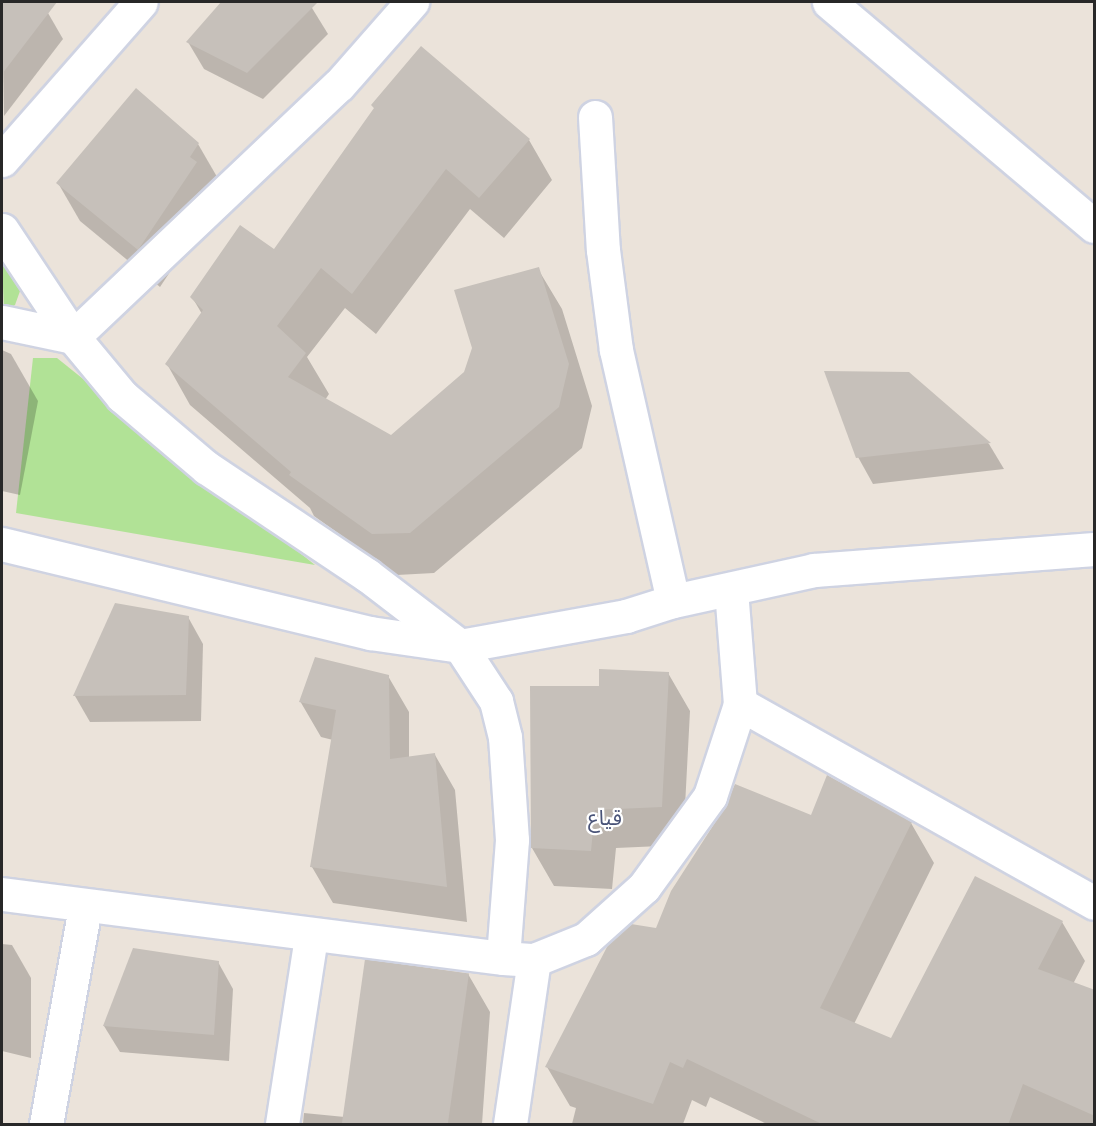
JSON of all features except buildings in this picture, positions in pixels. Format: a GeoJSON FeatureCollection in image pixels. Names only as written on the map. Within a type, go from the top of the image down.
{"type":"FeatureCollection","features":[{"type":"Feature","properties":{"kind":"street"},"geometry":{"type":"LineString","coordinates":[[2,160],[141,2]]}},
{"type":"Feature","properties":{"kind":"street"},"geometry":{"type":"LineString","coordinates":[[73,337],[339,85],[412,2]]}},
{"type":"Feature","properties":{"kind":"street"},"geometry":{"type":"LineString","coordinates":[[829,2],[1095,226]]}},
{"type":"Feature","properties":{"kind":"street"},"geometry":{"type":"LineString","coordinates":[[594,117],[603,250],[616,350],[673,601]]}},
{"type":"Feature","properties":{"kind":"street"},"geometry":{"type":"LineString","coordinates":[[2,230],[73,337],[122,396],[207,468],[385,588],[460,646],[496,701],[507,748],[519,959],[510,1125]]}},
{"type":"Feature","properties":{"kind":"street"},"geometry":{"type":"LineString","coordinates":[[2,322],[73,337]]}},
{"type":"Feature","properties":{"kind":"street"},"geometry":{"type":"LineString","coordinates":[[2,544],[370,633],[460,646],[626,616],[673,601],[781,576],[860,565],[1095,549]]}},
{"type":"Feature","properties":{"kind":"street"},"geometry":{"type":"LineString","coordinates":[[2,894],[311,936],[519,959],[586,939],[644,887],[710,796],[740,704],[731,589]]}},
{"type":"Feature","properties":{"kind":"street"},"geometry":{"type":"LineString","coordinates":[[740,704],[1095,903]]}},
{"type":"Feature","properties":{"kind":"street"},"geometry":{"type":"LineString","coordinates":[[46,1125],[85,907]]}},
{"type":"Feature","properties":{"kind":"street"},"geometry":{"type":"LineString","coordinates":[[282,1125],[311,936]]}},
{"type":"Feature","properties":{"kind":"green space"},"geometry":{"type":"Polygon","coordinates":[[[2,261],[20,291],[15,305],[4,311],[2,261]]]}},
{"type":"Feature","properties":{"kind":"green space"},"geometry":{"type":"Polygon","coordinates":[[[33,358],[57,358],[315,565],[16,513],[33,358]]]}},
{"type":"Feature","properties":{"kind":"district","name":"قياع"},"geometry":{"type":"Point","coordinates":[605,817]}}]}
